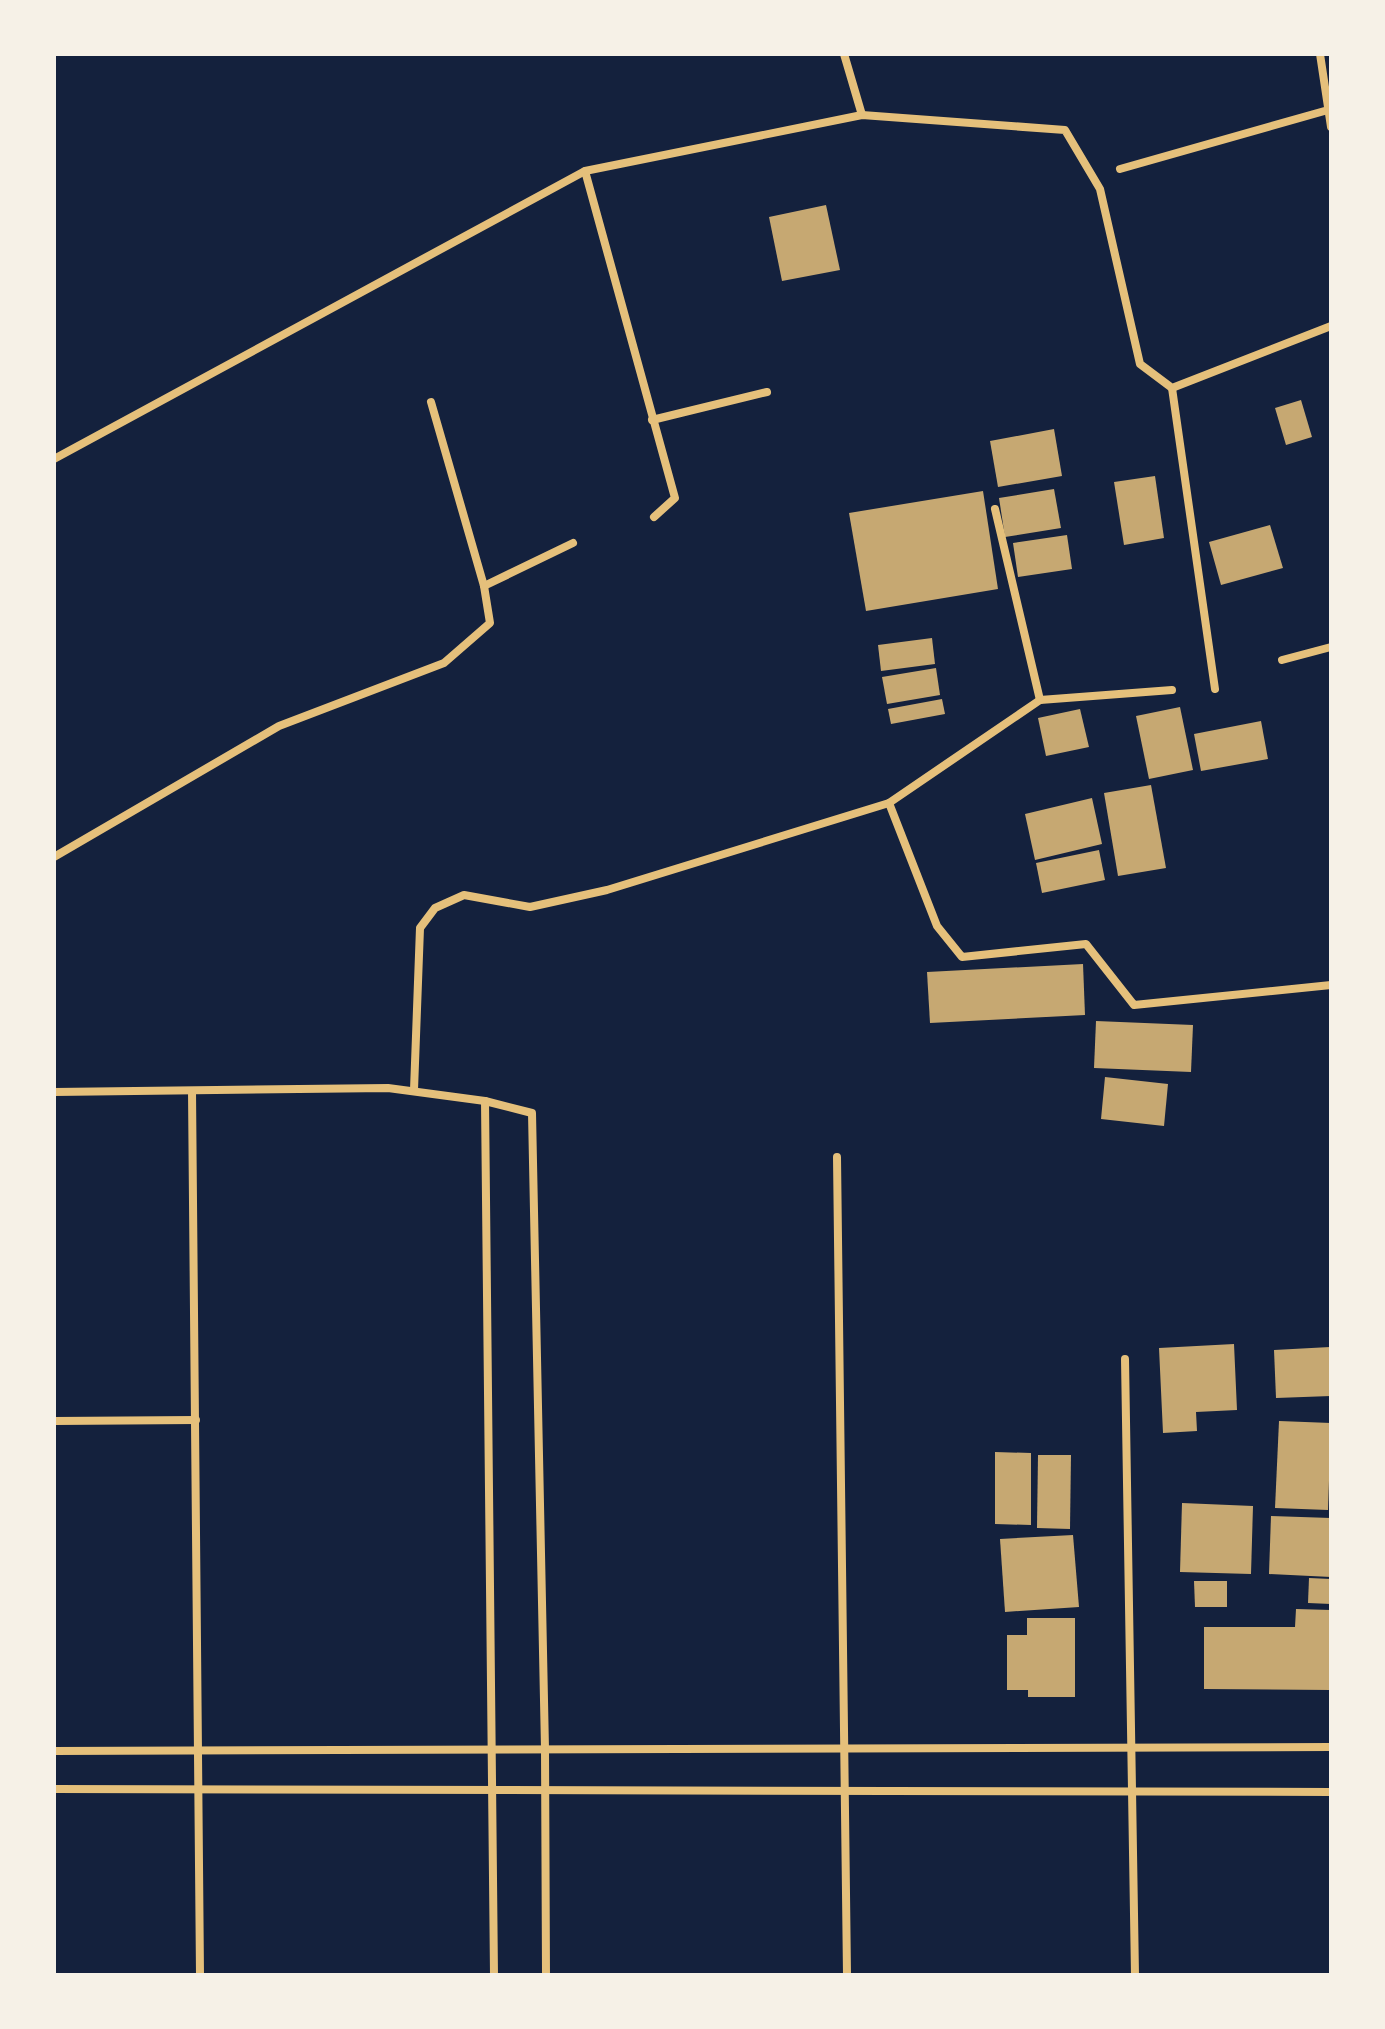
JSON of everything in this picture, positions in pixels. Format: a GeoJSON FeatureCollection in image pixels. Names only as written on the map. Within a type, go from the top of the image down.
{"type":"FeatureCollection","features":[{"type":"Feature","properties":{"kind":"street"},"geometry":{"type":"LineString","coordinates":[[844,54],[862,115]]}},
{"type":"Feature","properties":{"kind":"street"},"geometry":{"type":"LineString","coordinates":[[1320,54],[1331,127]]}},
{"type":"Feature","properties":{"kind":"street"},"geometry":{"type":"LineString","coordinates":[[1120,169],[1328,110]]}},
{"type":"Feature","properties":{"kind":"street"},"geometry":{"type":"LineString","coordinates":[[54,459],[585,171],[862,115],[1065,130],[1100,189],[1140,364],[1172,388],[1215,689]]}},
{"type":"Feature","properties":{"kind":"street"},"geometry":{"type":"LineString","coordinates":[[585,171],[675,498],[654,517]]}},
{"type":"Feature","properties":{"kind":"street"},"geometry":{"type":"LineString","coordinates":[[1172,388],[1331,326]]}},
{"type":"Feature","properties":{"kind":"street"},"geometry":{"type":"LineString","coordinates":[[652,420],[767,392]]}},
{"type":"Feature","properties":{"kind":"street"},"geometry":{"type":"LineString","coordinates":[[54,857],[279,726],[444,663],[490,623],[484,586],[431,402]]}},
{"type":"Feature","properties":{"kind":"street"},"geometry":{"type":"LineString","coordinates":[[995,509],[1040,700]]}},
{"type":"Feature","properties":{"kind":"street"},"geometry":{"type":"LineString","coordinates":[[484,586],[573,543]]}},
{"type":"Feature","properties":{"kind":"street"},"geometry":{"type":"LineString","coordinates":[[1282,660],[1331,647]]}},
{"type":"Feature","properties":{"kind":"street"},"geometry":{"type":"LineString","coordinates":[[414,1090],[420,928],[435,908],[464,895],[530,907],[607,890],[889,803],[1040,700],[1172,690]]}},
{"type":"Feature","properties":{"kind":"street"},"geometry":{"type":"LineString","coordinates":[[889,803],[937,926],[962,957],[1086,944],[1134,1005],[1331,985]]}},
{"type":"Feature","properties":{"kind":"street"},"geometry":{"type":"LineString","coordinates":[[54,1092],[414,1090],[526,1109],[533,1118],[545,1749],[546,1975]]}},
{"type":"Feature","properties":{"kind":"street"},"geometry":{"type":"LineString","coordinates":[[192,1091],[200,1975]]}},
{"type":"Feature","properties":{"kind":"street"},"geometry":{"type":"LineString","coordinates":[[485,1101],[494,1975]]}},
{"type":"Feature","properties":{"kind":"street"},"geometry":{"type":"LineString","coordinates":[[837,1157],[847,1975]]}},
{"type":"Feature","properties":{"kind":"street"},"geometry":{"type":"LineString","coordinates":[[1125,1359],[1135,1975]]}},
{"type":"Feature","properties":{"kind":"street"},"geometry":{"type":"LineString","coordinates":[[54,1421],[196,1420]]}},
{"type":"Feature","properties":{"kind":"street"},"geometry":{"type":"LineString","coordinates":[[54,1751],[1331,1747]]}},
{"type":"Feature","properties":{"kind":"street"},"geometry":{"type":"LineString","coordinates":[[54,1789],[1331,1792]]}},
{"type":"Feature","properties":{"kind":"building"},"geometry":{"type":"Polygon","coordinates":[[[826,205],[840,270],[782,281],[769,217],[826,205]]]}},
{"type":"Feature","properties":{"kind":"building"},"geometry":{"type":"Polygon","coordinates":[[[1301,400],[1312,437],[1286,445],[1275,408],[1301,400]]]}},
{"type":"Feature","properties":{"kind":"building"},"geometry":{"type":"Polygon","coordinates":[[[1054,429],[1062,476],[998,487],[990,441],[1054,429]]]}},
{"type":"Feature","properties":{"kind":"building"},"geometry":{"type":"Polygon","coordinates":[[[1155,476],[1164,538],[1124,545],[1114,482],[1155,476]]]}},
{"type":"Feature","properties":{"kind":"building"},"geometry":{"type":"Polygon","coordinates":[[[1054,489],[1061,528],[1005,537],[999,498],[1054,489]]]}},
{"type":"Feature","properties":{"kind":"building"},"geometry":{"type":"Polygon","coordinates":[[[983,491],[998,589],[866,611],[849,513],[983,491]]]}},
{"type":"Feature","properties":{"kind":"building"},"geometry":{"type":"Polygon","coordinates":[[[1270,525],[1283,568],[1221,585],[1209,542],[1270,525]]]}},
{"type":"Feature","properties":{"kind":"building"},"geometry":{"type":"Polygon","coordinates":[[[1067,535],[1072,569],[1018,577],[1013,543],[1067,535]]]}},
{"type":"Feature","properties":{"kind":"building"},"geometry":{"type":"Polygon","coordinates":[[[932,638],[935,664],[881,671],[878,645],[932,638]]]}},
{"type":"Feature","properties":{"kind":"building"},"geometry":{"type":"Polygon","coordinates":[[[936,668],[940,695],[887,704],[882,677],[936,668]]]}},
{"type":"Feature","properties":{"kind":"building"},"geometry":{"type":"Polygon","coordinates":[[[942,699],[945,714],[891,724],[888,709],[942,699]]]}},
{"type":"Feature","properties":{"kind":"building"},"geometry":{"type":"Polygon","coordinates":[[[1180,707],[1193,770],[1149,779],[1136,716],[1180,707]]]}},
{"type":"Feature","properties":{"kind":"building"},"geometry":{"type":"Polygon","coordinates":[[[1080,709],[1089,747],[1046,756],[1038,718],[1080,709]]]}},
{"type":"Feature","properties":{"kind":"building"},"geometry":{"type":"Polygon","coordinates":[[[1261,721],[1268,759],[1201,771],[1194,734],[1261,721]]]}},
{"type":"Feature","properties":{"kind":"building"},"geometry":{"type":"Polygon","coordinates":[[[1151,785],[1166,868],[1118,876],[1104,793],[1151,785]]]}},
{"type":"Feature","properties":{"kind":"building"},"geometry":{"type":"Polygon","coordinates":[[[1092,798],[1102,844],[1035,860],[1025,814],[1092,798]]]}},
{"type":"Feature","properties":{"kind":"building"},"geometry":{"type":"Polygon","coordinates":[[[1099,850],[1105,880],[1042,893],[1036,863],[1099,850]]]}},
{"type":"Feature","properties":{"kind":"building"},"geometry":{"type":"Polygon","coordinates":[[[1083,964],[1085,1015],[930,1023],[927,972],[1083,964]]]}},
{"type":"Feature","properties":{"kind":"building"},"geometry":{"type":"Polygon","coordinates":[[[1096,1021],[1193,1025],[1191,1072],[1094,1068],[1096,1021]]]}},
{"type":"Feature","properties":{"kind":"building"},"geometry":{"type":"Polygon","coordinates":[[[1105,1077],[1168,1084],[1164,1126],[1101,1119],[1105,1077]]]}},
{"type":"Feature","properties":{"kind":"building"},"geometry":{"type":"Polygon","coordinates":[[[1234,1344],[1237,1410],[1196,1412],[1197,1431],[1163,1433],[1159,1348],[1234,1344]]]}},
{"type":"Feature","properties":{"kind":"building"},"geometry":{"type":"Polygon","coordinates":[[[1330,1347],[1331,1396],[1276,1398],[1274,1350],[1330,1347]]]}},
{"type":"Feature","properties":{"kind":"building"},"geometry":{"type":"Polygon","coordinates":[[[1279,1421],[1331,1423],[1328,1510],[1275,1508],[1279,1421]]]}},
{"type":"Feature","properties":{"kind":"building"},"geometry":{"type":"Polygon","coordinates":[[[995,1452],[1031,1453],[1031,1525],[995,1524],[995,1452]]]}},
{"type":"Feature","properties":{"kind":"building"},"geometry":{"type":"Polygon","coordinates":[[[1038,1455],[1071,1455],[1070,1529],[1037,1528],[1038,1455]]]}},
{"type":"Feature","properties":{"kind":"building"},"geometry":{"type":"Polygon","coordinates":[[[1182,1503],[1253,1506],[1251,1574],[1180,1572],[1182,1503]]]}},
{"type":"Feature","properties":{"kind":"building"},"geometry":{"type":"Polygon","coordinates":[[[1271,1516],[1331,1518],[1331,1577],[1269,1574],[1271,1516]]]}},
{"type":"Feature","properties":{"kind":"building"},"geometry":{"type":"Polygon","coordinates":[[[1073,1535],[1079,1607],[1005,1612],[1000,1539],[1073,1535]]]}},
{"type":"Feature","properties":{"kind":"building"},"geometry":{"type":"Polygon","coordinates":[[[1309,1578],[1331,1579],[1331,1604],[1308,1603],[1309,1578]]]}},
{"type":"Feature","properties":{"kind":"building"},"geometry":{"type":"Polygon","coordinates":[[[1194,1581],[1227,1581],[1227,1607],[1195,1607],[1194,1581]]]}},
{"type":"Feature","properties":{"kind":"building"},"geometry":{"type":"Polygon","coordinates":[[[1296,1609],[1331,1610],[1331,1690],[1204,1689],[1204,1627],[1295,1627],[1296,1609]]]}},
{"type":"Feature","properties":{"kind":"building"},"geometry":{"type":"Polygon","coordinates":[[[1027,1618],[1075,1618],[1075,1697],[1028,1697],[1028,1690],[1007,1690],[1007,1635],[1027,1635],[1027,1618]]]}}]}
